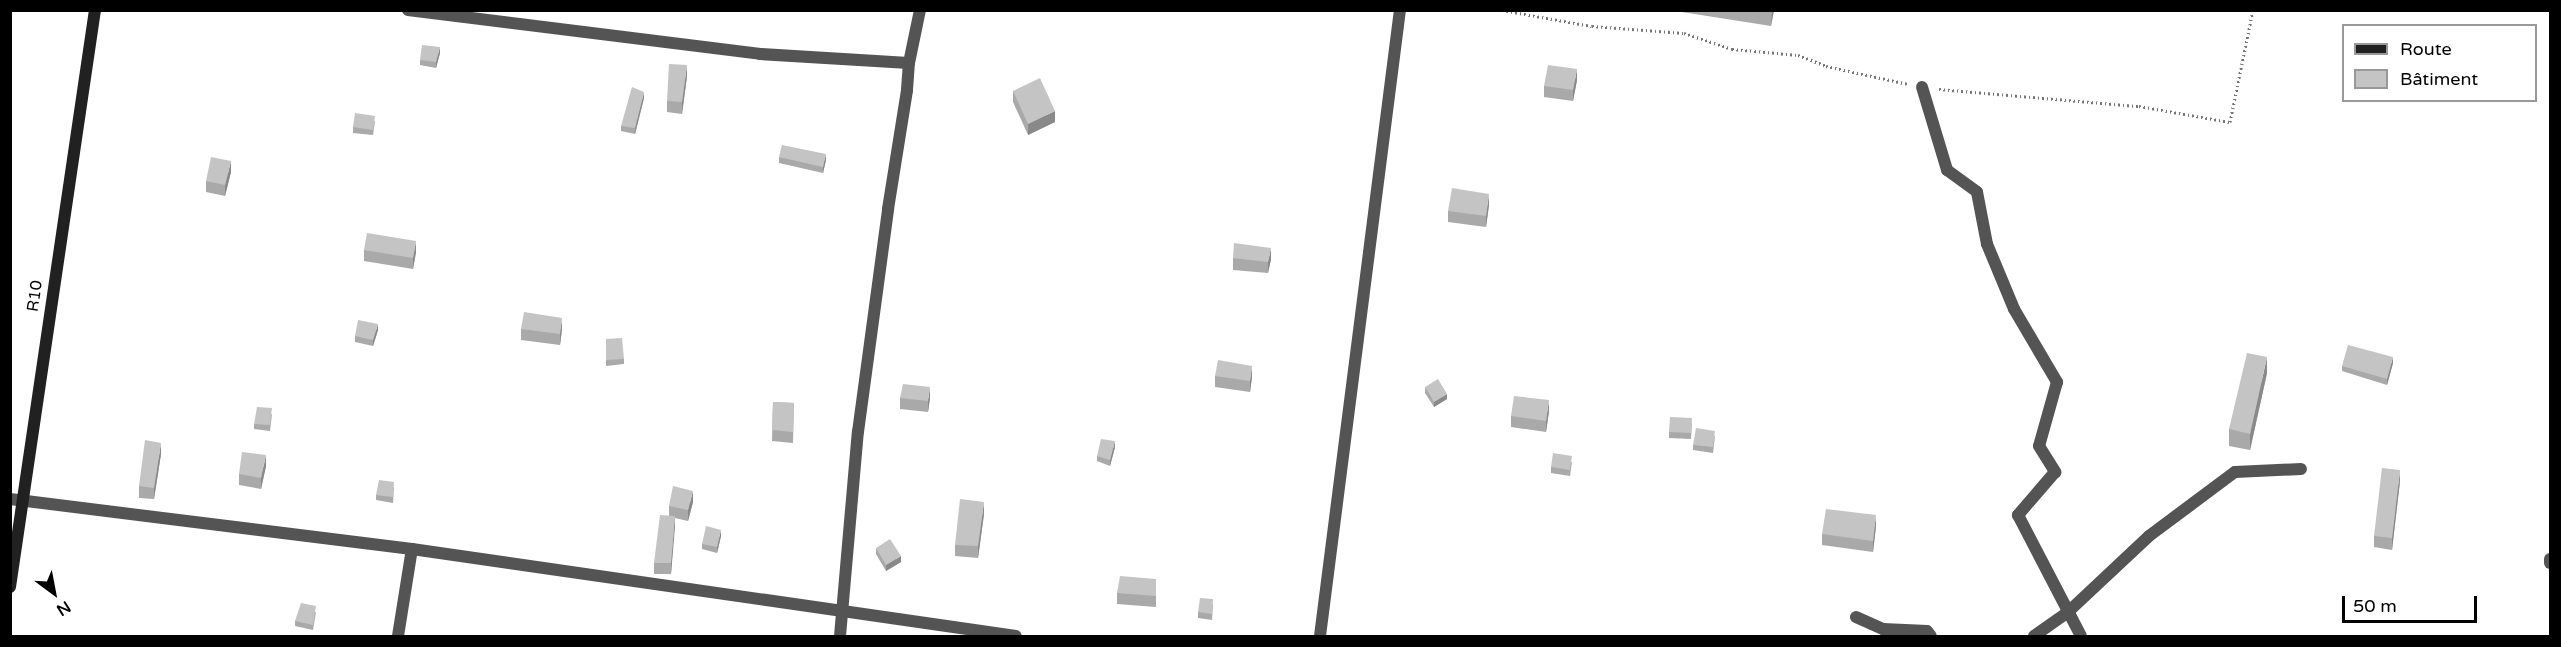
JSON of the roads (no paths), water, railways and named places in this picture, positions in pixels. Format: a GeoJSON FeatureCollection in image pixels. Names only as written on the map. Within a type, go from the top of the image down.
{"type":"FeatureCollection","features":[{"type":"Feature","properties":{"kind":"main road","name":"R10"},"geometry":{"type":"LineString","coordinates":[[10,587],[95,10]]}},
{"type":"Feature","properties":{"kind":"street"},"geometry":{"type":"LineString","coordinates":[[408,10],[467,14],[760,54],[909,63]]}},
{"type":"Feature","properties":{"kind":"street"},"geometry":{"type":"LineString","coordinates":[[840,636],[858,432],[909,63],[920,10]]}},
{"type":"Feature","properties":{"kind":"street"},"geometry":{"type":"LineString","coordinates":[[1320,636],[1400,10]]}},
{"type":"Feature","properties":{"kind":"street"},"geometry":{"type":"LineString","coordinates":[[1922,87],[1947,170],[1977,192],[1987,244],[2014,309],[2057,382],[2039,446],[2055,472],[2018,515],[2081,636]]}},
{"type":"Feature","properties":{"kind":"street"},"geometry":{"type":"LineString","coordinates":[[2034,636],[2068,612],[2149,536],[2235,472],[2301,469]]}},
{"type":"Feature","properties":{"kind":"street"},"geometry":{"type":"LineString","coordinates":[[10,499],[411,549],[1016,636]]}},
{"type":"Feature","properties":{"kind":"street"},"geometry":{"type":"LineString","coordinates":[[398,636],[411,549]]}},
{"type":"Feature","properties":{"kind":"street"},"geometry":{"type":"LineString","coordinates":[[1856,617],[1883,629],[1927,631],[1931,636]]}}]}
